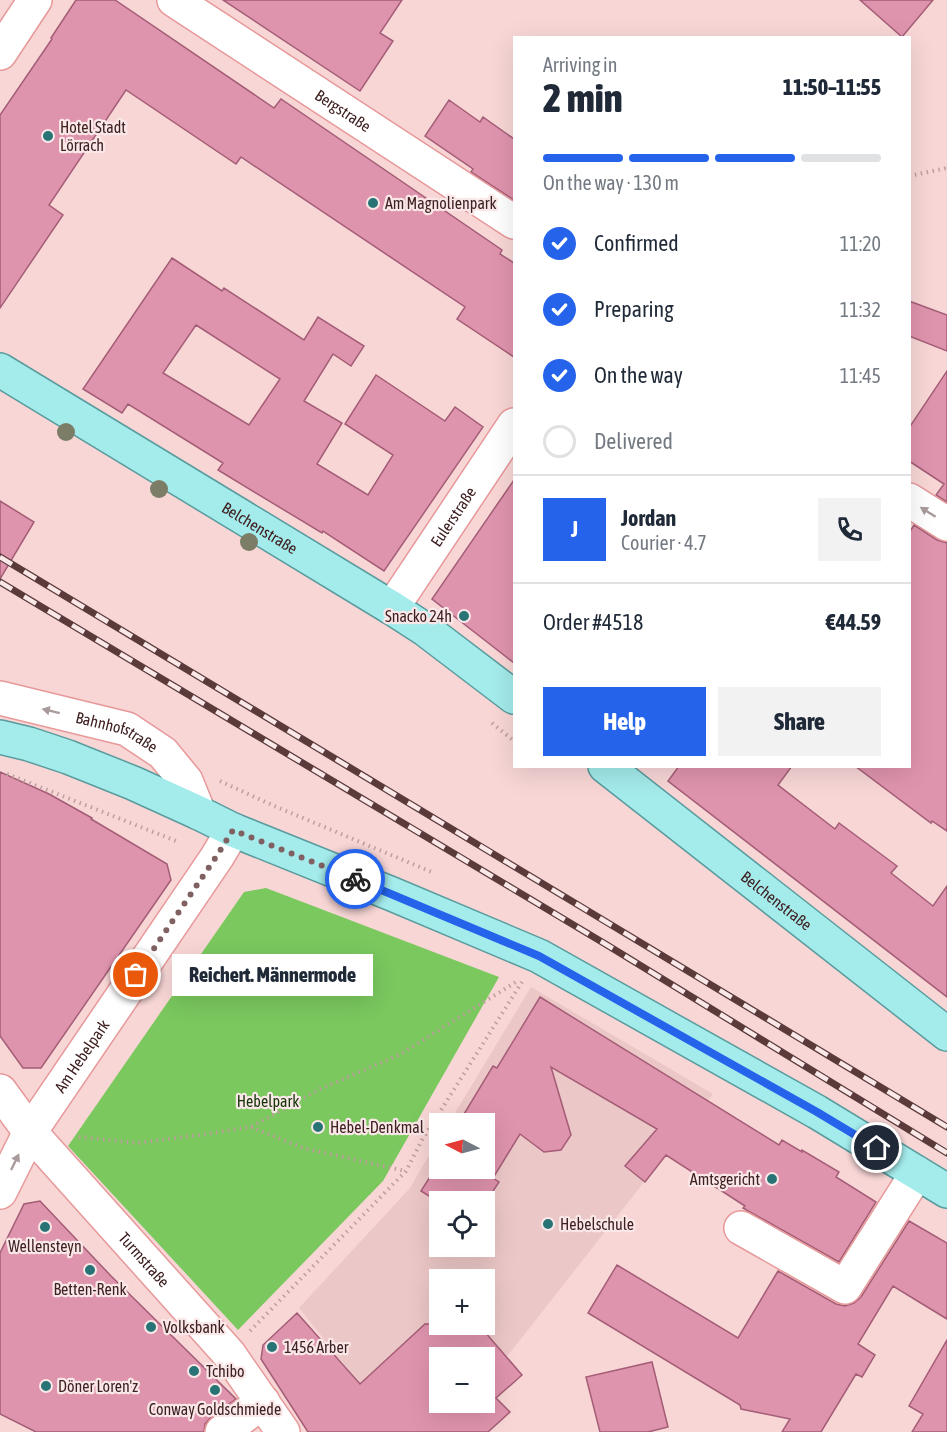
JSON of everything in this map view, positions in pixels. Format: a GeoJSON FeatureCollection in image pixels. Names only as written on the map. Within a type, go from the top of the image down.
{"type":"FeatureCollection","features":[{"type":"Feature","properties":{"kind":"main road","name":"Belchenstraße"},"geometry":{"type":"LineString","coordinates":[[0,370],[393,608],[426,630],[513,696]]}},
{"type":"Feature","properties":{"kind":"main road"},"geometry":{"type":"LineString","coordinates":[[10,744],[68,757],[199,813],[225,843],[403,898],[539,956],[817,1112],[947,1191]]}},
{"type":"Feature","properties":{"kind":"main road","name":"Belchenstraße"},"geometry":{"type":"LineString","coordinates":[[607,768],[947,1034]]}},
{"type":"Feature","properties":{"kind":"street"},"geometry":{"type":"LineString","coordinates":[[0,53],[35,0]]}},
{"type":"Feature","properties":{"kind":"street","name":"Bergstraße"},"geometry":{"type":"LineString","coordinates":[[174,0],[513,221]]}},
{"type":"Feature","properties":{"kind":"street","name":"Eulerstraße"},"geometry":{"type":"LineString","coordinates":[[393,608],[513,427]]}},
{"type":"Feature","properties":{"kind":"street"},"geometry":{"type":"LineString","coordinates":[[911,501],[947,525]]}},
{"type":"Feature","properties":{"kind":"street","name":"Bahnhofstraße"},"geometry":{"type":"LineString","coordinates":[[0,698],[127,729],[163,753],[186,781],[199,813]]}},
{"type":"Feature","properties":{"kind":"street","name":"Am Hebelpark"},"geometry":{"type":"LineString","coordinates":[[0,1192],[30,1132],[225,843]]}},
{"type":"Feature","properties":{"kind":"street","name":"Turmstraße"},"geometry":{"type":"LineString","coordinates":[[0,1091],[30,1132],[229,1354],[284,1432]]}},
{"type":"Feature","properties":{"kind":"street"},"geometry":{"type":"LineString","coordinates":[[741,1228],[845,1287],[917,1173]]}},
{"type":"Feature","properties":{"kind":"street"},"geometry":{"type":"LineString","coordinates":[[222,1432],[263,1402]]}},
{"type":"Feature","properties":{"kind":"path"},"geometry":{"type":"LineString","coordinates":[[911,176],[947,168]]}},
{"type":"Feature","properties":{"kind":"path"},"geometry":{"type":"LineString","coordinates":[[0,772],[225,843]]}},
{"type":"Feature","properties":{"kind":"path"},"geometry":{"type":"LineString","coordinates":[[272,805],[434,873]]}},
{"type":"Feature","properties":{"kind":"path"},"geometry":{"type":"LineString","coordinates":[[77,1137],[137,1143],[251,1126],[318,1090],[399,1055],[526,975],[422,1140],[406,1172],[229,1354]]}},
{"type":"Feature","properties":{"kind":"path"},"geometry":{"type":"LineString","coordinates":[[251,1126],[303,1148],[406,1172]]}},
{"type":"Feature","properties":{"kind":"shaded area","name":"Hebelschule"},"geometry":{"type":"Polygon","coordinates":[[[531,987],[713,1094],[495,1372],[495,1347],[429,1347],[429,1413],[436,1413],[434,1432],[360,1384],[299,1308],[410,1188],[429,1155],[429,1179],[495,1179],[495,1113],[455,1113],[531,987]]]}},
{"type":"Feature","properties":{"kind":"green space","name":"Hebelpark"},"geometry":{"type":"Polygon","coordinates":[[[266,888],[499,977],[383,1181],[238,1330],[68,1146],[244,892],[266,888]]]}},
{"type":"Feature","properties":{"kind":"building"},"geometry":{"type":"Polygon","coordinates":[[[76,0],[115,0],[274,108],[281,99],[502,250],[500,254],[513,262],[513,356],[457,319],[465,307],[241,157],[236,164],[126,90],[49,205],[63,215],[0,308],[0,115],[76,0]]]}},
{"type":"Feature","properties":{"kind":"building"},"geometry":{"type":"Polygon","coordinates":[[[223,0],[402,0],[380,33],[393,41],[360,91],[223,0]]]}},
{"type":"Feature","properties":{"kind":"building"},"geometry":{"type":"Polygon","coordinates":[[[860,0],[933,0],[901,36],[860,0]]]}},
{"type":"Feature","properties":{"kind":"building"},"geometry":{"type":"Polygon","coordinates":[[[449,100],[480,122],[483,117],[513,138],[513,199],[471,172],[473,169],[425,136],[449,100]]]}},
{"type":"Feature","properties":{"kind":"building"},"geometry":{"type":"Polygon","coordinates":[[[172,258],[222,291],[224,288],[304,340],[318,317],[364,346],[351,366],[333,354],[304,401],[342,423],[317,464],[368,495],[393,455],[345,424],[376,375],[445,421],[455,407],[483,427],[384,571],[323,531],[322,533],[218,470],[223,463],[128,404],[122,413],[83,389],[172,258]],[[196,325],[163,373],[249,425],[280,379],[196,325]]]}},
{"type":"Feature","properties":{"kind":"building"},"geometry":{"type":"Polygon","coordinates":[[[911,302],[947,315],[947,351],[911,337],[911,302]]]}},
{"type":"Feature","properties":{"kind":"building"},"geometry":{"type":"Polygon","coordinates":[[[947,371],[947,502],[936,495],[944,484],[911,462],[911,425],[947,371]]]}},
{"type":"Feature","properties":{"kind":"building"},"geometry":{"type":"Polygon","coordinates":[[[513,481],[513,662],[432,599],[513,481]]]}},
{"type":"Feature","properties":{"kind":"building"},"geometry":{"type":"Polygon","coordinates":[[[0,501],[34,522],[0,579],[0,501]]]}},
{"type":"Feature","properties":{"kind":"building"},"geometry":{"type":"Polygon","coordinates":[[[914,525],[937,540],[947,543],[947,831],[932,821],[931,823],[858,768],[911,768],[911,530],[914,525]]]}},
{"type":"Feature","properties":{"kind":"building"},"geometry":{"type":"Polygon","coordinates":[[[678,768],[791,768],[778,785],[835,829],[839,823],[897,866],[891,873],[933,906],[947,886],[947,997],[668,781],[678,768]]]}},
{"type":"Feature","properties":{"kind":"building"},"geometry":{"type":"Polygon","coordinates":[[[0,772],[49,794],[167,864],[171,880],[41,1068],[23,1068],[0,1036],[0,772]]]}},
{"type":"Feature","properties":{"kind":"building"},"geometry":{"type":"Polygon","coordinates":[[[540,997],[779,1145],[782,1140],[839,1172],[836,1177],[876,1202],[839,1262],[743,1208],[745,1206],[666,1155],[645,1182],[625,1166],[657,1129],[551,1067],[571,1135],[561,1150],[544,1152],[520,1134],[495,1175],[495,1113],[465,1113],[493,1066],[497,1068],[540,997]]]}},
{"type":"Feature","properties":{"kind":"building"},"geometry":{"type":"Polygon","coordinates":[[[429,1178],[494,1179],[499,1182],[493,1191],[429,1191],[429,1196],[421,1191],[429,1178]]]}},
{"type":"Feature","properties":{"kind":"building"},"geometry":{"type":"Polygon","coordinates":[[[40,1201],[111,1276],[236,1399],[211,1417],[205,1424],[204,1432],[36,1432],[0,1414],[0,1253],[24,1204],[40,1201]]]}},
{"type":"Feature","properties":{"kind":"building"},"geometry":{"type":"Polygon","coordinates":[[[909,1221],[947,1243],[947,1319],[893,1286],[858,1344],[875,1355],[862,1377],[856,1374],[821,1432],[782,1432],[790,1419],[741,1409],[740,1405],[588,1313],[617,1265],[738,1338],[778,1271],[836,1304],[845,1306],[854,1303],[861,1297],[909,1221]]]}},
{"type":"Feature","properties":{"kind":"building"},"geometry":{"type":"Polygon","coordinates":[[[297,1313],[360,1384],[425,1324],[429,1324],[429,1335],[487,1335],[522,1375],[496,1398],[510,1412],[488,1432],[308,1432],[261,1359],[263,1345],[297,1313]]]}},
{"type":"Feature","properties":{"kind":"building"},"geometry":{"type":"Polygon","coordinates":[[[947,1340],[947,1432],[912,1432],[923,1414],[909,1406],[947,1340]]]}},
{"type":"Feature","properties":{"kind":"building"},"geometry":{"type":"Polygon","coordinates":[[[652,1362],[668,1427],[648,1432],[600,1432],[586,1377],[652,1362]]]}},
{"type":"Feature","properties":{"kind":"railway"},"geometry":{"type":"LineString","coordinates":[[0,557],[947,1127]]}},
{"type":"Feature","properties":{"kind":"railway"},"geometry":{"type":"LineString","coordinates":[[0,582],[607,945],[947,1153]]}},
{"type":"Feature","properties":{"kind":"way so far"},"geometry":{"type":"LineString","coordinates":[[136,975],[233,830],[355,879]]}},
{"type":"Feature","properties":{"kind":"place","name":"Hotel Stadt Lörrach"},"geometry":{"type":"Point","coordinates":[48,136]}},
{"type":"Feature","properties":{"kind":"place","name":"Am Magnolienpark"},"geometry":{"type":"Point","coordinates":[373,203]}},
{"type":"Feature","properties":{"kind":"place","name":"Snacko 24h"},"geometry":{"type":"Point","coordinates":[464,616]}},
{"type":"Feature","properties":{"kind":"place","name":"Reichert. Männermode"},"geometry":{"type":"Point","coordinates":[136,975]}},
{"type":"Feature","properties":{"kind":"place","name":"Hebel-Denkmal"},"geometry":{"type":"Point","coordinates":[318,1127]}},
{"type":"Feature","properties":{"kind":"place","name":"Amtsgericht"},"geometry":{"type":"Point","coordinates":[772,1179]}},
{"type":"Feature","properties":{"kind":"place","name":"Hebelschule"},"geometry":{"type":"Point","coordinates":[548,1224]}},
{"type":"Feature","properties":{"kind":"place","name":"Wellensteyn"},"geometry":{"type":"Point","coordinates":[45,1227]}},
{"type":"Feature","properties":{"kind":"place","name":"Betten-Renk"},"geometry":{"type":"Point","coordinates":[90,1270]}},
{"type":"Feature","properties":{"kind":"place","name":"Volksbank"},"geometry":{"type":"Point","coordinates":[151,1327]}},
{"type":"Feature","properties":{"kind":"place","name":"1456 Arber"},"geometry":{"type":"Point","coordinates":[272,1347]}},
{"type":"Feature","properties":{"kind":"place","name":"Tchibo"},"geometry":{"type":"Point","coordinates":[194,1371]}},
{"type":"Feature","properties":{"kind":"place","name":"Döner Loren'z"},"geometry":{"type":"Point","coordinates":[46,1386]}},
{"type":"Feature","properties":{"kind":"place","name":"Conway Goldschmiede"},"geometry":{"type":"Point","coordinates":[215,1390]}},
{"type":"Feature","properties":{"kind":"route"},"geometry":{"type":"LineString","coordinates":[[355,879],[539,956],[877,1148]]}}]}
